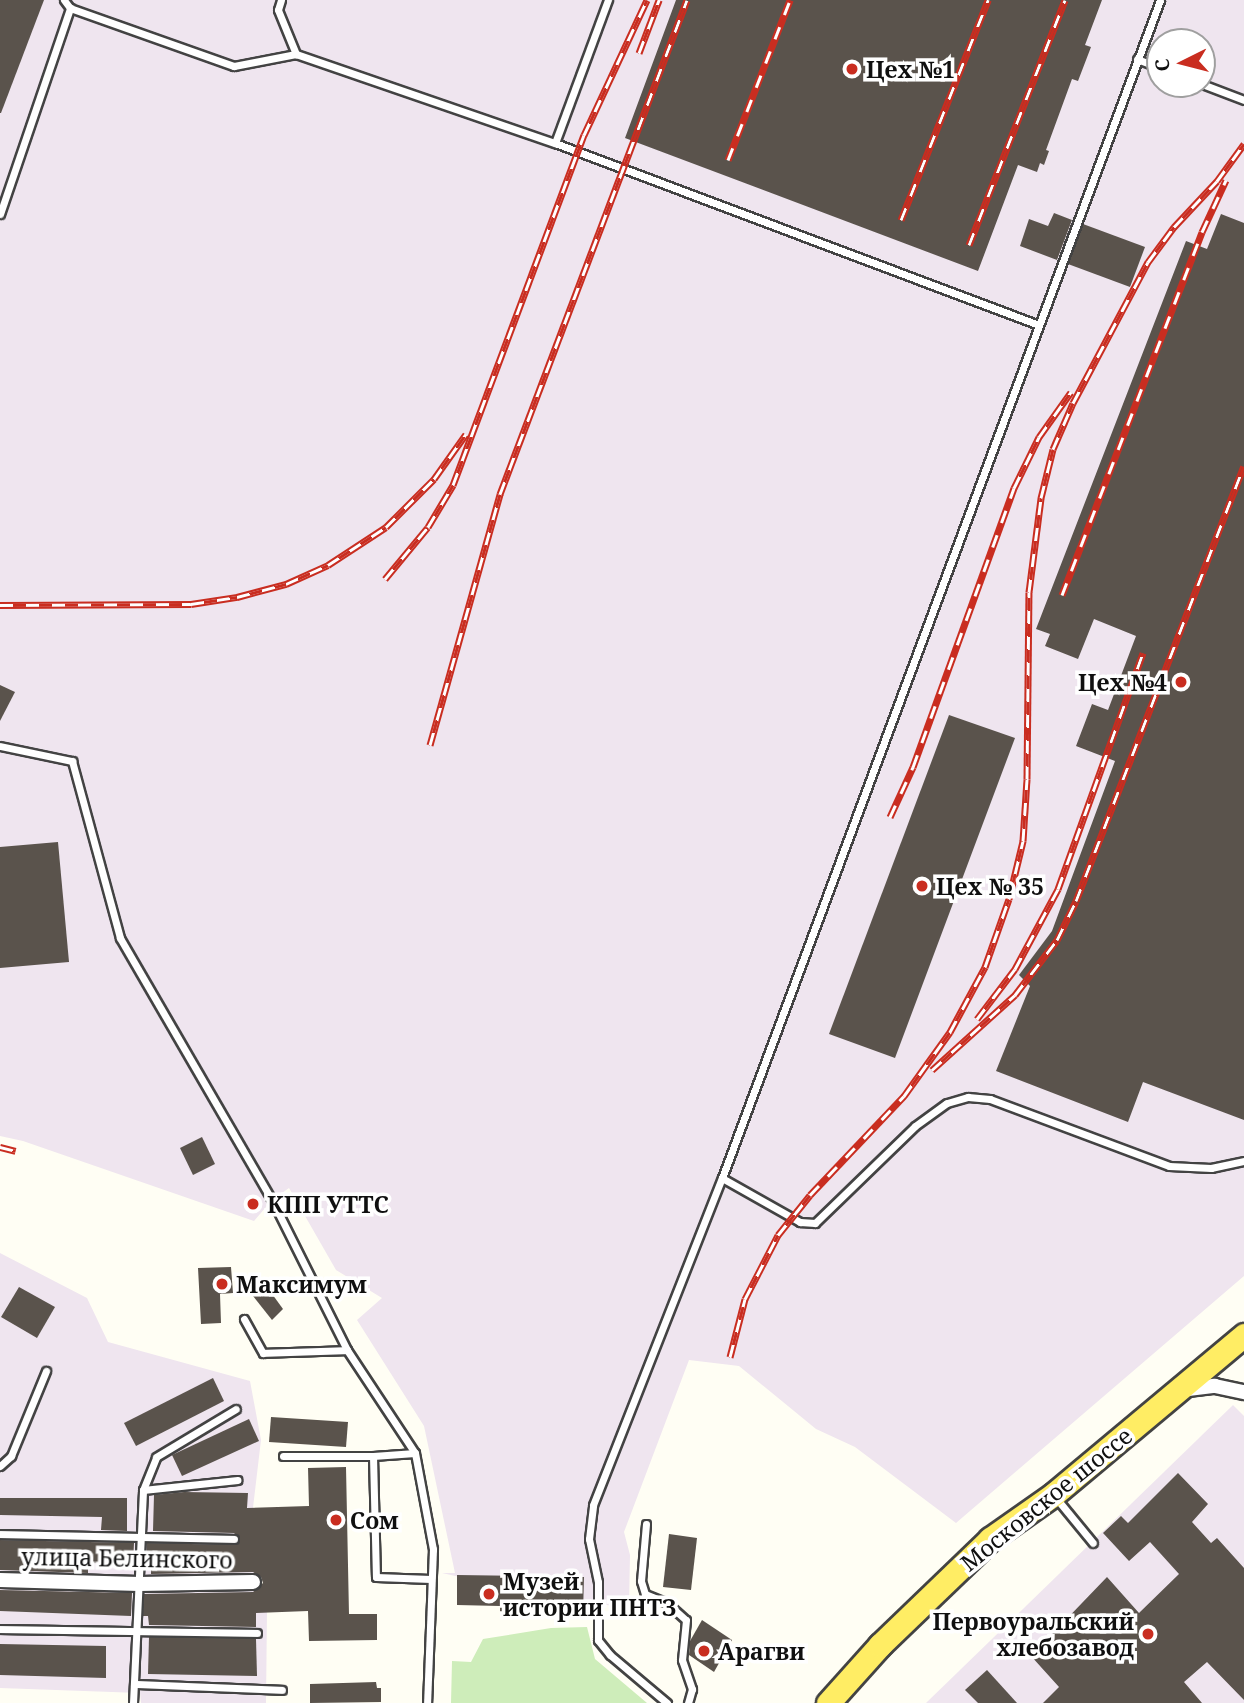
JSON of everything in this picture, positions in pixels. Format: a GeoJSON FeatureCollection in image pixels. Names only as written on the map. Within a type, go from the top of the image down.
{"type":"FeatureCollection","features":[{"type":"Feature","properties":{"kind":"main road","name":"Московское шоссе"},"geometry":{"type":"LineString","coordinates":[[828,1703],[880,1645],[990,1539],[1054,1494],[1244,1335]]}},
{"type":"Feature","properties":{"kind":"street"},"geometry":{"type":"LineString","coordinates":[[1179,1390],[1215,1386],[1244,1392]]}},
{"type":"Feature","properties":{"kind":"street","name":"улица Белинского"},"geometry":{"type":"LineString","coordinates":[[0,1580],[139,1584],[253,1582]]}},
{"type":"Feature","properties":{"kind":"lane"},"geometry":{"type":"LineString","coordinates":[[64,0],[70,8],[234,66],[296,54],[555,143],[1039,325]]}},
{"type":"Feature","properties":{"kind":"lane"},"geometry":{"type":"LineString","coordinates":[[281,0],[278,10],[296,54]]}},
{"type":"Feature","properties":{"kind":"lane"},"geometry":{"type":"LineString","coordinates":[[555,143],[608,0]]}},
{"type":"Feature","properties":{"kind":"lane"},"geometry":{"type":"LineString","coordinates":[[667,1703],[610,1655],[598,1640],[598,1582],[589,1539],[593,1505],[722,1178],[1160,0]]}},
{"type":"Feature","properties":{"kind":"lane"},"geometry":{"type":"LineString","coordinates":[[0,214],[70,8]]}},
{"type":"Feature","properties":{"kind":"lane"},"geometry":{"type":"LineString","coordinates":[[1137,60],[1146,63]]}},
{"type":"Feature","properties":{"kind":"lane"},"geometry":{"type":"LineString","coordinates":[[1216,89],[1244,100]]}},
{"type":"Feature","properties":{"kind":"lane"},"geometry":{"type":"LineString","coordinates":[[0,747],[72,761],[120,938],[272,1200],[347,1350],[415,1453],[433,1549],[427,1703]]}},
{"type":"Feature","properties":{"kind":"lane"},"geometry":{"type":"LineString","coordinates":[[722,1178],[809,1224],[821,1219],[915,1126],[947,1103],[968,1097],[990,1099],[1169,1166],[1211,1168],[1244,1161]]}},
{"type":"Feature","properties":{"kind":"lane"},"geometry":{"type":"LineString","coordinates":[[244,1319],[263,1353],[347,1350]]}},
{"type":"Feature","properties":{"kind":"lane"},"geometry":{"type":"LineString","coordinates":[[0,1466],[11,1456],[46,1371]]}},
{"type":"Feature","properties":{"kind":"lane"},"geometry":{"type":"LineString","coordinates":[[133,1703],[143,1490],[156,1457],[236,1409]]}},
{"type":"Feature","properties":{"kind":"lane"},"geometry":{"type":"LineString","coordinates":[[283,1456],[373,1457],[415,1453]]}},
{"type":"Feature","properties":{"kind":"lane"},"geometry":{"type":"LineString","coordinates":[[373,1457],[376,1577],[431,1579]]}},
{"type":"Feature","properties":{"kind":"lane"},"geometry":{"type":"LineString","coordinates":[[143,1490],[237,1479]]}},
{"type":"Feature","properties":{"kind":"lane"},"geometry":{"type":"LineString","coordinates":[[1054,1494],[1093,1543]]}},
{"type":"Feature","properties":{"kind":"lane"},"geometry":{"type":"LineString","coordinates":[[646,1524],[641,1581],[645,1594],[667,1603],[686,1620],[682,1660],[692,1689],[688,1703]]}},
{"type":"Feature","properties":{"kind":"lane"},"geometry":{"type":"LineString","coordinates":[[0,1534],[234,1539]]}},
{"type":"Feature","properties":{"kind":"lane"},"geometry":{"type":"LineString","coordinates":[[0,1629],[257,1633]]}},
{"type":"Feature","properties":{"kind":"lane"},"geometry":{"type":"LineString","coordinates":[[134,1684],[282,1690]]}},
{"type":"Feature","properties":{"kind":"shaded area"},"geometry":{"type":"Polygon","coordinates":[[[0,0],[1244,0],[1244,1276],[956,1523],[855,1447],[816,1429],[739,1366],[689,1360],[624,1532],[630,1555],[629,1607],[572,1602],[442,1573],[455,1573],[424,1426],[357,1320],[382,1298],[336,1270],[289,1188],[272,1200],[254,1221],[23,1141],[0,1136],[0,0]]]}},
{"type":"Feature","properties":{"kind":"shaded area"},"geometry":{"type":"Polygon","coordinates":[[[0,1253],[87,1298],[108,1342],[250,1381],[261,1440],[250,1533],[267,1612],[266,1703],[141,1703],[140,1693],[0,1688],[0,1253]]]}},
{"type":"Feature","properties":{"kind":"shaded area","name":"Первоуральский хлебозавод"},"geometry":{"type":"Polygon","coordinates":[[[1233,1405],[1244,1416],[1244,1703],[926,1703],[1233,1405]]]}},
{"type":"Feature","properties":{"kind":"green space"},"geometry":{"type":"Polygon","coordinates":[[[587,1627],[595,1659],[647,1703],[451,1703],[452,1661],[471,1662],[483,1639],[551,1628],[587,1627]]]}},
{"type":"Feature","properties":{"kind":"building"},"geometry":{"type":"Polygon","coordinates":[[[0,0],[44,0],[1,113],[0,113],[0,0]]]}},
{"type":"Feature","properties":{"kind":"building","name":"Цех №1"},"geometry":{"type":"Polygon","coordinates":[[[676,0],[1102,0],[1085,45],[1091,47],[1078,81],[1072,79],[1046,150],[1049,151],[1044,165],[1040,163],[1037,172],[1018,165],[978,271],[625,138],[676,0]]]}},
{"type":"Feature","properties":{"kind":"building"},"geometry":{"type":"Polygon","coordinates":[[[1054,213],[1072,220],[1057,260],[1020,246],[1029,219],[1048,226],[1054,213]]]}},
{"type":"Feature","properties":{"kind":"building","name":"Цех №4"},"geometry":{"type":"Polygon","coordinates":[[[1221,214],[1244,223],[1244,1120],[1143,1082],[1128,1122],[996,1071],[1030,986],[1019,975],[1052,931],[1115,761],[1076,746],[1092,704],[1108,710],[1136,636],[1094,619],[1078,659],[1045,646],[1050,634],[1036,629],[1186,241],[1207,249],[1221,214]]]}},
{"type":"Feature","properties":{"kind":"building"},"geometry":{"type":"Polygon","coordinates":[[[1083,224],[1145,247],[1130,287],[1068,264],[1083,224]]]}},
{"type":"Feature","properties":{"kind":"building"},"geometry":{"type":"Polygon","coordinates":[[[0,685],[15,692],[0,721],[0,685]]]}},
{"type":"Feature","properties":{"kind":"building","name":"Цех № 35"},"geometry":{"type":"Polygon","coordinates":[[[949,715],[1015,738],[895,1058],[829,1034],[949,715]]]}},
{"type":"Feature","properties":{"kind":"building"},"geometry":{"type":"Polygon","coordinates":[[[58,842],[69,962],[0,968],[0,847],[58,842]]]}},
{"type":"Feature","properties":{"kind":"building"},"geometry":{"type":"Polygon","coordinates":[[[202,1137],[215,1164],[193,1175],[180,1148],[202,1137]]]}},
{"type":"Feature","properties":{"kind":"building"},"geometry":{"type":"Polygon","coordinates":[[[231,1267],[233,1293],[220,1294],[221,1323],[201,1324],[198,1268],[231,1267]]]}},
{"type":"Feature","properties":{"kind":"building"},"geometry":{"type":"Polygon","coordinates":[[[19,1287],[55,1307],[37,1338],[1,1317],[19,1287]]]}},
{"type":"Feature","properties":{"kind":"building"},"geometry":{"type":"Polygon","coordinates":[[[267,1287],[283,1309],[272,1320],[253,1296],[267,1287]]]}},
{"type":"Feature","properties":{"kind":"building"},"geometry":{"type":"Polygon","coordinates":[[[213,1378],[224,1401],[136,1446],[124,1423],[213,1378]]]}},
{"type":"Feature","properties":{"kind":"building"},"geometry":{"type":"Polygon","coordinates":[[[271,1417],[348,1422],[346,1447],[269,1442],[271,1417]]]}},
{"type":"Feature","properties":{"kind":"building"},"geometry":{"type":"Polygon","coordinates":[[[249,1419],[259,1441],[182,1476],[172,1455],[249,1419]]]}},
{"type":"Feature","properties":{"kind":"building"},"geometry":{"type":"Polygon","coordinates":[[[346,1467],[349,1614],[377,1614],[377,1640],[309,1641],[308,1611],[256,1613],[256,1627],[149,1625],[148,1616],[143,1616],[144,1594],[253,1592],[263,1583],[261,1577],[253,1572],[151,1574],[151,1565],[146,1565],[147,1543],[234,1545],[240,1540],[234,1533],[153,1531],[154,1495],[184,1492],[248,1493],[247,1508],[309,1506],[308,1468],[346,1467]]]}},
{"type":"Feature","properties":{"kind":"building","name":"Первоуральский хлебозавод"},"geometry":{"type":"Polygon","coordinates":[[[1178,1473],[1208,1504],[1192,1522],[1211,1543],[1217,1538],[1244,1568],[1244,1700],[1207,1662],[1184,1682],[1202,1703],[1043,1703],[1059,1687],[1031,1656],[1107,1577],[1139,1613],[1179,1574],[1150,1542],[1129,1561],[1103,1533],[1121,1516],[1128,1523],[1178,1473]]]}},
{"type":"Feature","properties":{"kind":"building"},"geometry":{"type":"Polygon","coordinates":[[[0,1498],[127,1498],[127,1531],[101,1530],[102,1517],[0,1515],[0,1498]]]}},
{"type":"Feature","properties":{"kind":"building"},"geometry":{"type":"Polygon","coordinates":[[[669,1534],[697,1538],[691,1590],[663,1587],[669,1534]]]}},
{"type":"Feature","properties":{"kind":"building"},"geometry":{"type":"Polygon","coordinates":[[[0,1540],[134,1543],[133,1564],[88,1563],[88,1573],[0,1570],[0,1540]]]}},
{"type":"Feature","properties":{"kind":"building"},"geometry":{"type":"Polygon","coordinates":[[[457,1575],[584,1577],[583,1614],[500,1612],[500,1606],[457,1605],[457,1575]]]}},
{"type":"Feature","properties":{"kind":"building"},"geometry":{"type":"Polygon","coordinates":[[[0,1590],[132,1593],[131,1616],[0,1611],[0,1590]]]}},
{"type":"Feature","properties":{"kind":"building"},"geometry":{"type":"Polygon","coordinates":[[[702,1620],[732,1640],[714,1672],[689,1655],[690,1641],[702,1620]]]}},
{"type":"Feature","properties":{"kind":"building"},"geometry":{"type":"Polygon","coordinates":[[[149,1637],[256,1639],[257,1676],[148,1674],[149,1637]]]}},
{"type":"Feature","properties":{"kind":"building"},"geometry":{"type":"Polygon","coordinates":[[[0,1644],[106,1646],[106,1678],[0,1675],[0,1644]]]}},
{"type":"Feature","properties":{"kind":"building","name":"Первоуральский хлебозавод"},"geometry":{"type":"Polygon","coordinates":[[[987,1670],[1017,1703],[978,1703],[965,1690],[987,1670]]]}},
{"type":"Feature","properties":{"kind":"building"},"geometry":{"type":"Polygon","coordinates":[[[376,1682],[377,1688],[381,1688],[381,1702],[310,1703],[310,1684],[376,1682]]]}},
{"type":"Feature","properties":{"kind":"railway"},"geometry":{"type":"LineString","coordinates":[[385,579],[428,527],[453,485],[584,135],[647,0]]}},
{"type":"Feature","properties":{"kind":"railway"},"geometry":{"type":"LineString","coordinates":[[639,53],[659,0]]}},
{"type":"Feature","properties":{"kind":"railway"},"geometry":{"type":"LineString","coordinates":[[430,745],[500,494],[687,0]]}},
{"type":"Feature","properties":{"kind":"railway"},"geometry":{"type":"LineString","coordinates":[[728,160],[790,0]]}},
{"type":"Feature","properties":{"kind":"railway"},"geometry":{"type":"LineString","coordinates":[[901,220],[988,0]]}},
{"type":"Feature","properties":{"kind":"railway"},"geometry":{"type":"LineString","coordinates":[[969,245],[1065,0]]}},
{"type":"Feature","properties":{"kind":"railway"},"geometry":{"type":"LineString","coordinates":[[730,1357],[745,1299],[778,1235],[810,1195],[904,1096],[950,1032],[985,967],[1009,899],[1023,841],[1027,779],[1029,592],[1041,498],[1053,449],[1073,403],[1148,262],[1174,227],[1217,181],[1244,144]]}},
{"type":"Feature","properties":{"kind":"railway"},"geometry":{"type":"LineString","coordinates":[[1062,595],[1202,232],[1226,180]]}},
{"type":"Feature","properties":{"kind":"railway"},"geometry":{"type":"LineString","coordinates":[[890,817],[913,767],[1014,488],[1039,437],[1071,392]]}},
{"type":"Feature","properties":{"kind":"railway"},"geometry":{"type":"LineString","coordinates":[[0,605],[191,604],[237,597],[286,584],[328,565],[386,527],[434,479],[466,434]]}},
{"type":"Feature","properties":{"kind":"railway"},"geometry":{"type":"LineString","coordinates":[[932,1070],[1015,995],[1057,940],[1076,901],[1244,466]]}},
{"type":"Feature","properties":{"kind":"railway"},"geometry":{"type":"LineString","coordinates":[[977,1019],[1015,969],[1058,889],[1143,653]]}},
{"type":"Feature","properties":{"kind":"railway"},"geometry":{"type":"LineString","coordinates":[[0,1147],[16,1151]]}},
{"type":"Feature","properties":{"kind":"place","name":"Цех №1"},"geometry":{"type":"Point","coordinates":[852,69]}},
{"type":"Feature","properties":{"kind":"place","name":"Цех №4"},"geometry":{"type":"Point","coordinates":[1181,682]}},
{"type":"Feature","properties":{"kind":"place","name":"Цех № 35"},"geometry":{"type":"Point","coordinates":[922,886]}},
{"type":"Feature","properties":{"kind":"place","name":"КПП УТТС"},"geometry":{"type":"Point","coordinates":[253,1204]}},
{"type":"Feature","properties":{"kind":"place","name":"Максимум"},"geometry":{"type":"Point","coordinates":[222,1284]}},
{"type":"Feature","properties":{"kind":"place","name":"Сом"},"geometry":{"type":"Point","coordinates":[336,1520]}},
{"type":"Feature","properties":{"kind":"place","name":"Музей истории ПНТЗ"},"geometry":{"type":"Point","coordinates":[489,1594]}},
{"type":"Feature","properties":{"kind":"place","name":"Первоуральский хлебозавод"},"geometry":{"type":"Point","coordinates":[1148,1634]}},
{"type":"Feature","properties":{"kind":"place","name":"Арагви"},"geometry":{"type":"Point","coordinates":[704,1651]}}]}
